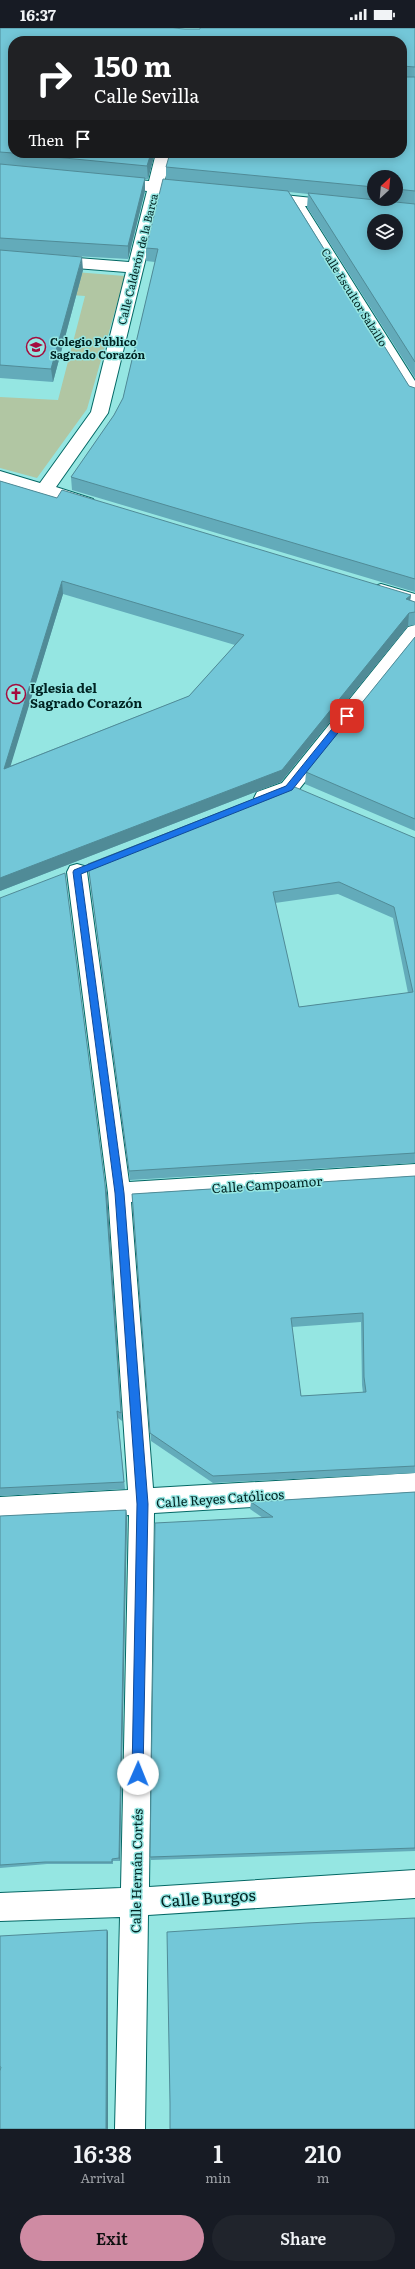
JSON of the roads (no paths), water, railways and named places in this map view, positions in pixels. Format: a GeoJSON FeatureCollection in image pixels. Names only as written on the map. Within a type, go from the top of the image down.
{"type":"FeatureCollection","features":[{"type":"Feature","properties":{"kind":"street","name":"Calle Calderón de la Barca"},"geometry":{"type":"LineString","coordinates":[[44,491],[99,413],[163,158]]}},
{"type":"Feature","properties":{"kind":"street"},"geometry":{"type":"LineString","coordinates":[[101,181],[209,192]]}},
{"type":"Feature","properties":{"kind":"street"},"geometry":{"type":"LineString","coordinates":[[248,196],[354,206]]}},
{"type":"Feature","properties":{"kind":"street","name":"Calle Escultor Salzillo"},"geometry":{"type":"LineString","coordinates":[[294,201],[415,394]]}},
{"type":"Feature","properties":{"kind":"street"},"geometry":{"type":"LineString","coordinates":[[0,257],[135,268]]}},
{"type":"Feature","properties":{"kind":"street"},"geometry":{"type":"LineString","coordinates":[[0,477],[104,509]]}},
{"type":"Feature","properties":{"kind":"street"},"geometry":{"type":"LineString","coordinates":[[362,585],[415,601]]}},
{"type":"Feature","properties":{"kind":"street"},"geometry":{"type":"LineString","coordinates":[[245,806],[289,788],[415,632]]}},
{"type":"Feature","properties":{"kind":"street"},"geometry":{"type":"LineString","coordinates":[[289,788],[310,797]]}},
{"type":"Feature","properties":{"kind":"street","name":"Calle Hernán Cortés"},"geometry":{"type":"LineString","coordinates":[[75,873],[119,1193],[142,1504],[130,2129]]}},
{"type":"Feature","properties":{"kind":"street","name":"Calle Campoamor"},"geometry":{"type":"LineString","coordinates":[[119,1193],[415,1174]]}},
{"type":"Feature","properties":{"kind":"street","name":"Calle Reyes Católicos"},"geometry":{"type":"LineString","coordinates":[[0,1510],[142,1504],[415,1486]]}},
{"type":"Feature","properties":{"kind":"street","name":"Calle Burgos"},"geometry":{"type":"LineString","coordinates":[[0,1906],[135,1902],[415,1884]]}},
{"type":"Feature","properties":{"kind":"place","name":"Colegio Público Sagrado Corazón"},"geometry":{"type":"Point","coordinates":[36,347]}},
{"type":"Feature","properties":{"kind":"place","name":"Iglesia del Sagrado Corazón"},"geometry":{"type":"Point","coordinates":[16,694]}}]}
